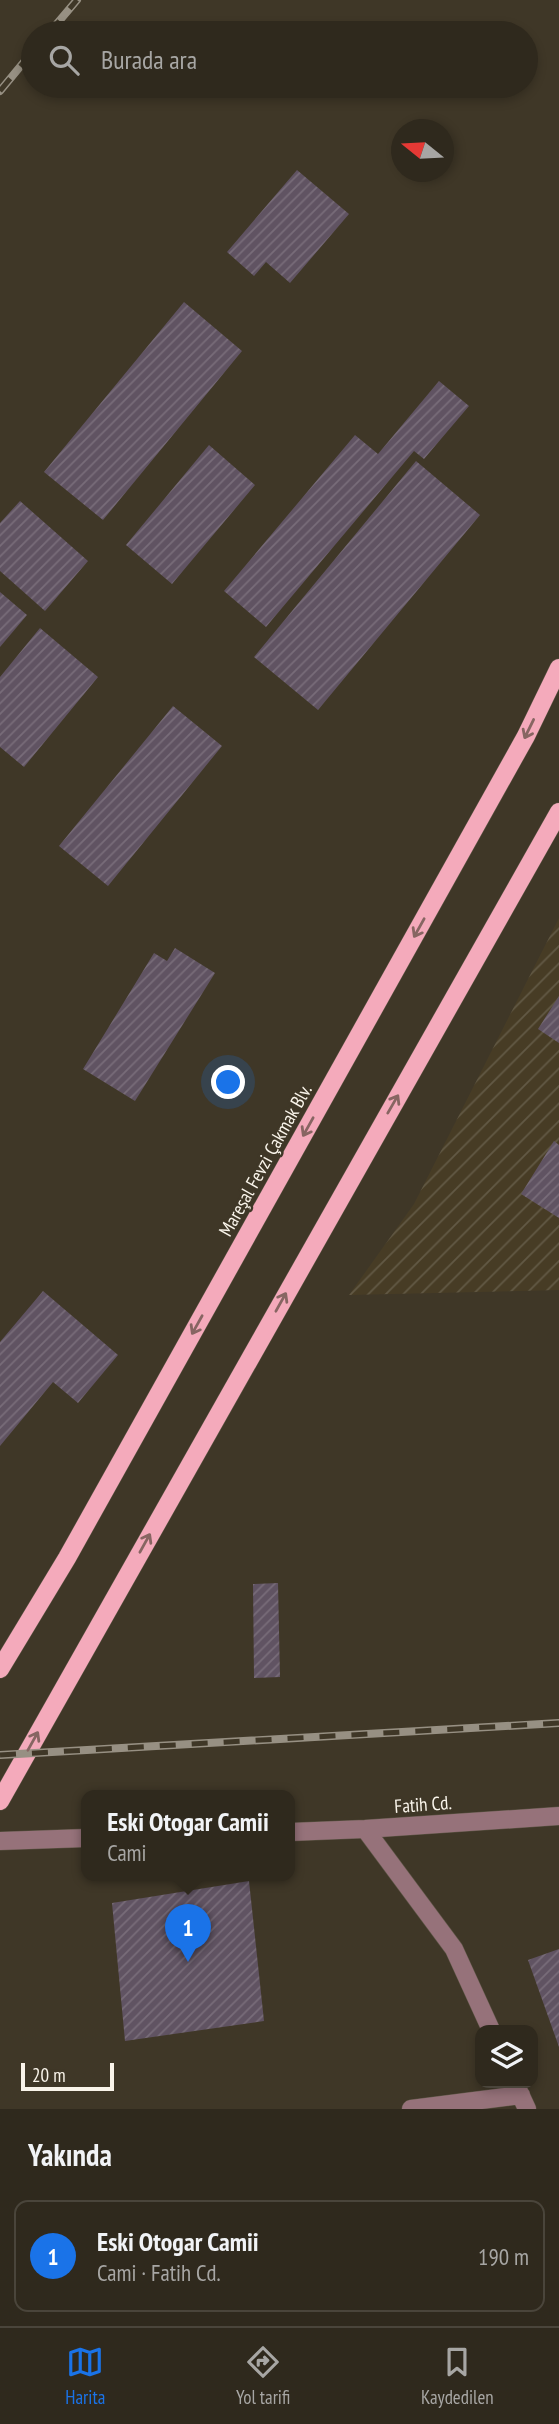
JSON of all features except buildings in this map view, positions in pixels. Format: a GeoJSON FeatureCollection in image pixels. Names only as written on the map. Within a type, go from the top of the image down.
{"type":"FeatureCollection","features":[{"type":"Feature","properties":{"kind":"main road","name":"Mareşal Fevzi Çakmak Blv."},"geometry":{"type":"LineString","coordinates":[[0,1669],[81,1534],[519,748],[559,668]]}},
{"type":"Feature","properties":{"kind":"main road"},"geometry":{"type":"LineString","coordinates":[[0,1801],[559,812]]}},
{"type":"Feature","properties":{"kind":"street","name":"Fatih Cd."},"geometry":{"type":"LineString","coordinates":[[295,1832],[559,1816]]}},
{"type":"Feature","properties":{"kind":"street"},"geometry":{"type":"LineString","coordinates":[[365,1829],[454,1950],[489,2025]]}},
{"type":"Feature","properties":{"kind":"street"},"geometry":{"type":"LineString","coordinates":[[0,1841],[81,1838]]}},
{"type":"Feature","properties":{"kind":"street"},"geometry":{"type":"LineString","coordinates":[[411,2109],[521,2096]]}},
{"type":"Feature","properties":{"kind":"shaded area"},"geometry":{"type":"Polygon","coordinates":[[[559,918],[559,1290],[349,1295],[414,1204],[559,918]]]}},
{"type":"Feature","properties":{"kind":"railway"},"geometry":{"type":"LineString","coordinates":[[59,21],[77,0]]}},
{"type":"Feature","properties":{"kind":"railway"},"geometry":{"type":"LineString","coordinates":[[0,91],[21,66]]}},
{"type":"Feature","properties":{"kind":"railway"},"geometry":{"type":"LineString","coordinates":[[0,1755],[559,1723]]}},
{"type":"Feature","properties":{"kind":"place","name":"Eski Otogar Camii"},"geometry":{"type":"Point","coordinates":[188,1962]}}]}
